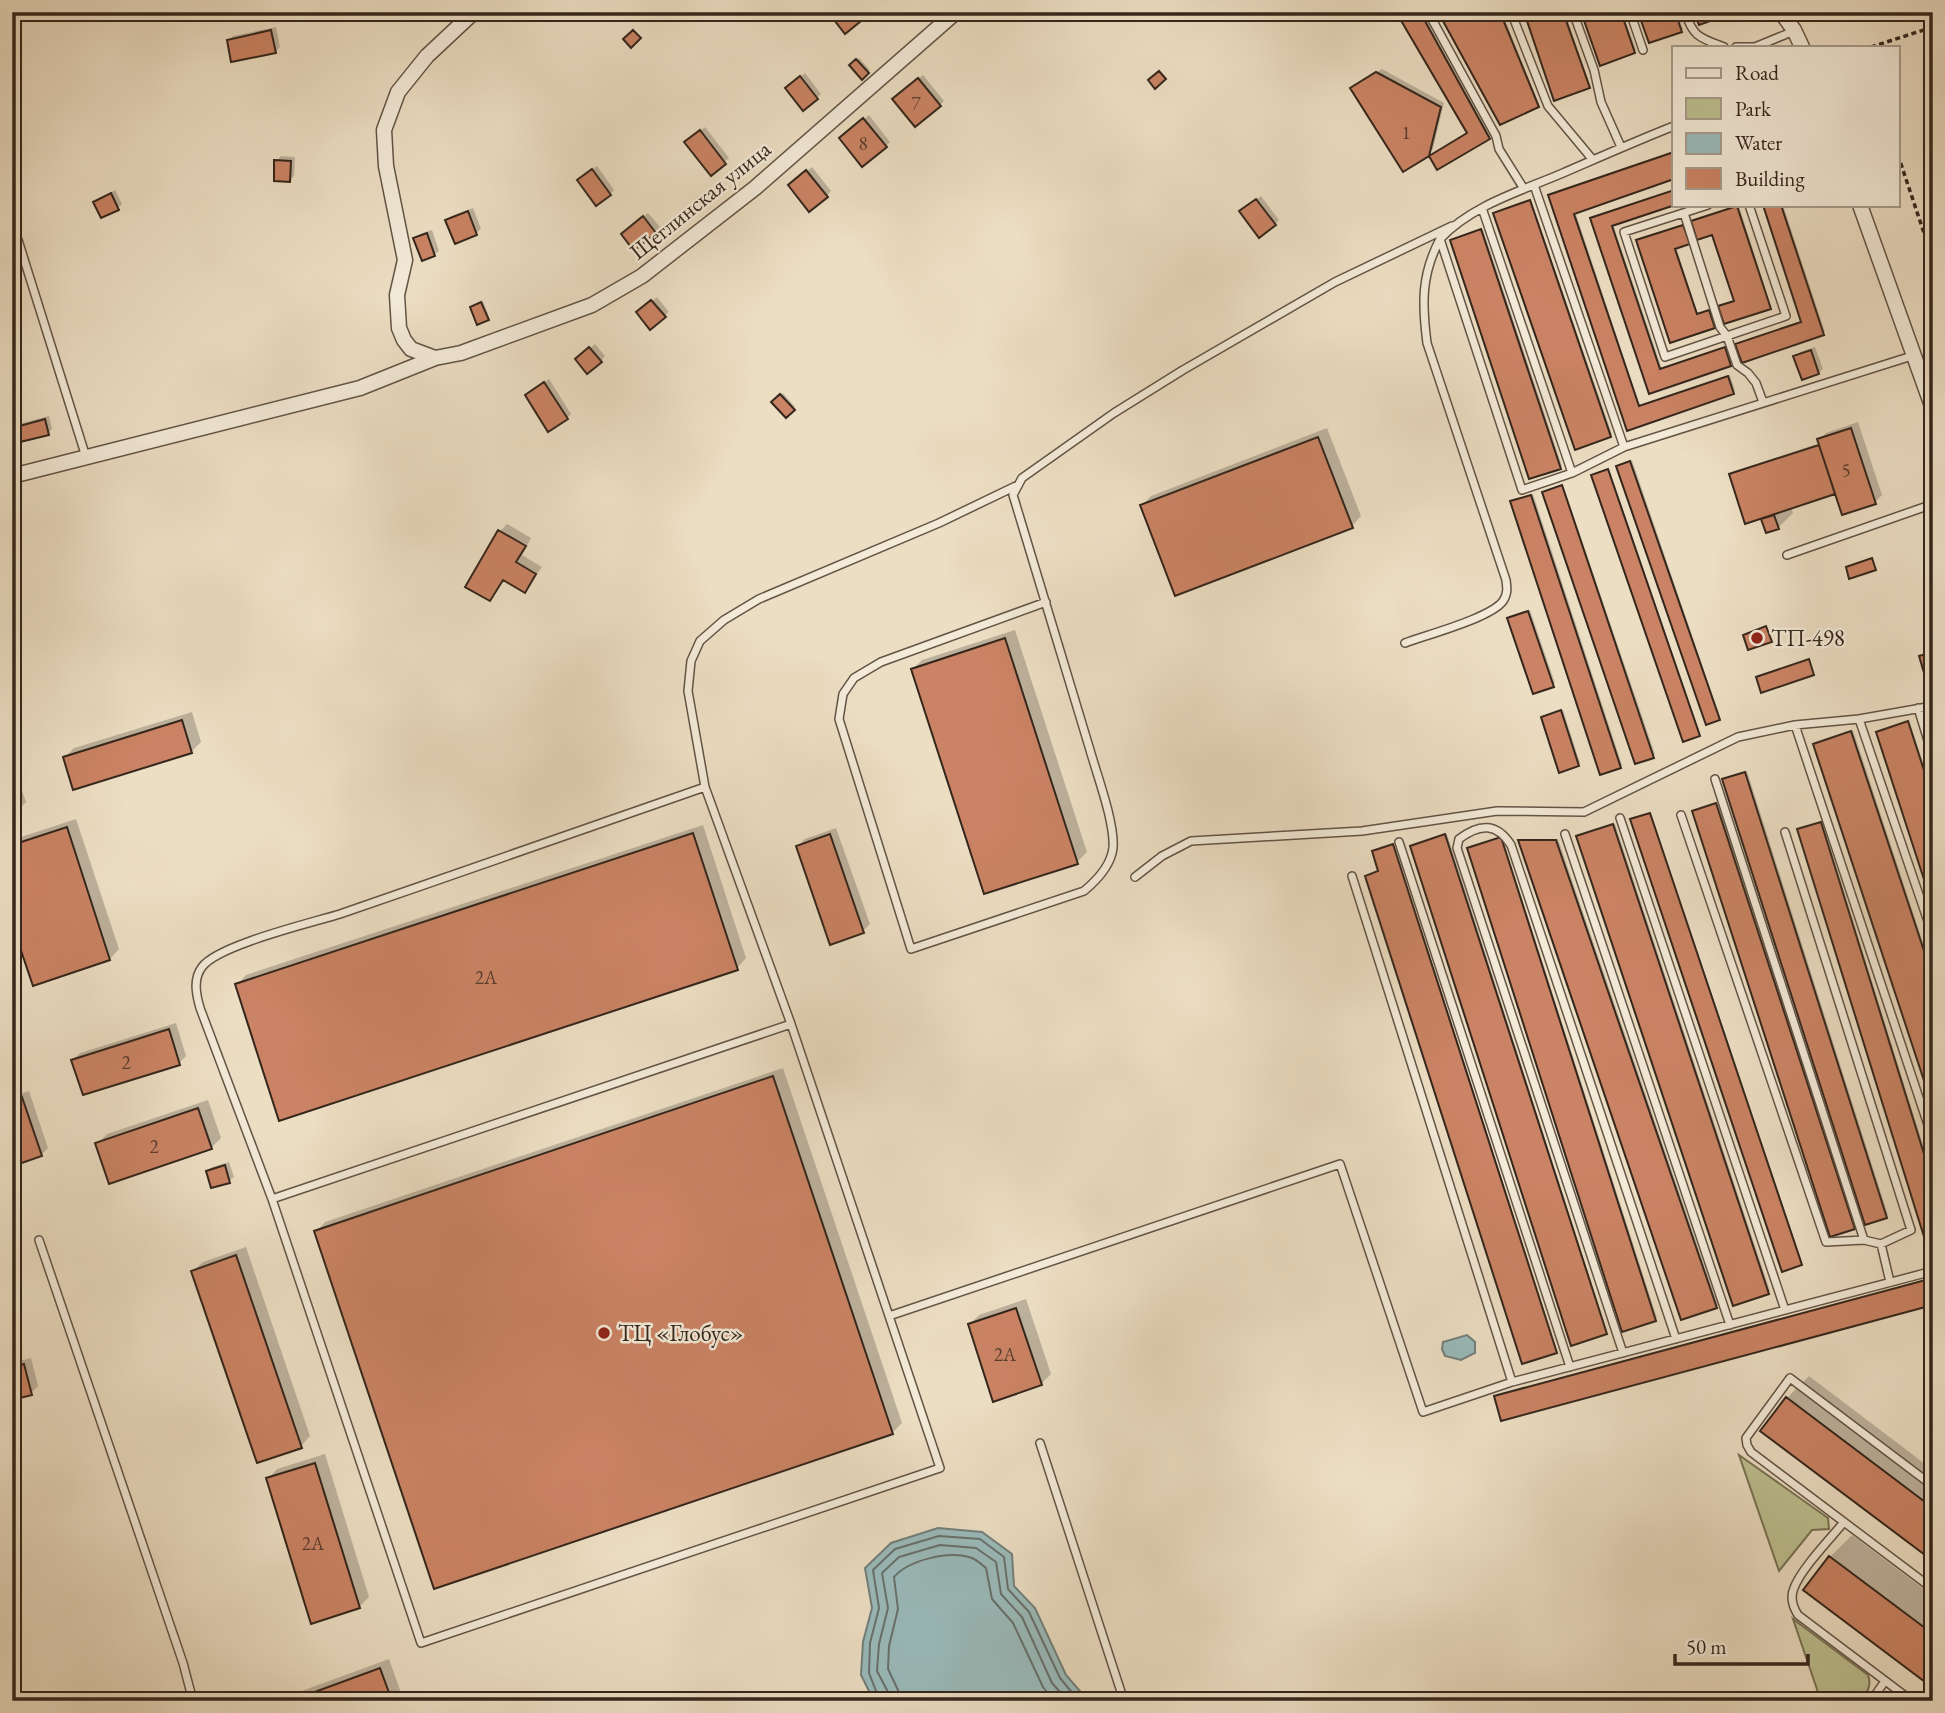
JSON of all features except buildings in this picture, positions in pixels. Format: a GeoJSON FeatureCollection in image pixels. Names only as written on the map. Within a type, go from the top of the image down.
{"type":"FeatureCollection","features":[{"type":"Feature","properties":{"kind":"street"},"geometry":{"type":"LineString","coordinates":[[435,358],[411,349],[399,328],[397,295],[405,260],[386,166],[384,130],[398,92],[427,56],[474,12]]}},
{"type":"Feature","properties":{"kind":"street","name":"Щеглинская улица"},"geometry":{"type":"LineString","coordinates":[[12,475],[360,388],[435,358],[461,353],[592,305],[642,276],[755,188],[956,12]]}},
{"type":"Feature","properties":{"kind":"street"},"geometry":{"type":"LineString","coordinates":[[1782,12],[1802,46]]}},
{"type":"Feature","properties":{"kind":"street"},"geometry":{"type":"LineString","coordinates":[[1860,206],[1933,409]]}},
{"type":"Feature","properties":{"kind":"lane"},"geometry":{"type":"LineString","coordinates":[[1428,12],[1496,136],[1499,149],[1524,189]]}},
{"type":"Feature","properties":{"kind":"lane"},"geometry":{"type":"LineString","coordinates":[[1511,12],[1548,106],[1593,160]]}},
{"type":"Feature","properties":{"kind":"lane"},"geometry":{"type":"LineString","coordinates":[[1573,12],[1594,70],[1601,102],[1621,146]]}},
{"type":"Feature","properties":{"kind":"lane"},"geometry":{"type":"LineString","coordinates":[[1630,12],[1643,50]]}},
{"type":"Feature","properties":{"kind":"lane"},"geometry":{"type":"LineString","coordinates":[[1685,12],[1690,29],[1705,40],[1721,46]]}},
{"type":"Feature","properties":{"kind":"lane"},"geometry":{"type":"LineString","coordinates":[[1757,46],[1794,30]]}},
{"type":"Feature","properties":{"kind":"lane"},"geometry":{"type":"LineString","coordinates":[[1046,602],[881,662],[854,678],[843,694],[839,719],[911,949],[1084,891],[1111,859],[1113,845],[1106,804],[1046,602],[1013,495],[1022,478],[1114,413],[1335,282],[1452,226],[1482,208],[1621,146],[1672,127]]}},
{"type":"Feature","properties":{"kind":"lane"},"geometry":{"type":"LineString","coordinates":[[1534,185],[1624,447]]}},
{"type":"Feature","properties":{"kind":"lane"},"geometry":{"type":"LineString","coordinates":[[1691,207],[1684,213],[1624,232],[1665,357],[1786,316],[1749,206]]}},
{"type":"Feature","properties":{"kind":"lane"},"geometry":{"type":"LineString","coordinates":[[1482,208],[1572,473]]}},
{"type":"Feature","properties":{"kind":"lane"},"geometry":{"type":"LineString","coordinates":[[1684,213],[1720,327],[1727,336],[1737,365],[1756,383],[1763,402]]}},
{"type":"Feature","properties":{"kind":"lane"},"geometry":{"type":"LineString","coordinates":[[1405,643],[1486,614],[1504,601],[1508,591],[1426,343],[1423,311],[1424,284],[1429,259],[1440,239],[1452,226]]}},
{"type":"Feature","properties":{"kind":"lane"},"geometry":{"type":"LineString","coordinates":[[12,229],[18,240],[86,458]]}},
{"type":"Feature","properties":{"kind":"lane"},"geometry":{"type":"LineString","coordinates":[[1440,239],[1522,490],[1572,473],[1624,447],[1915,355]]}},
{"type":"Feature","properties":{"kind":"lane"},"geometry":{"type":"LineString","coordinates":[[705,787],[336,915],[249,942],[219,955],[202,967],[195,989],[200,1007],[272,1199],[421,1643],[940,1468],[791,1024],[705,787],[688,691],[691,661],[699,641],[724,620],[759,599],[939,523],[1018,485]]}},
{"type":"Feature","properties":{"kind":"lane"},"geometry":{"type":"LineString","coordinates":[[1787,555],[1933,504]]}},
{"type":"Feature","properties":{"kind":"lane"},"geometry":{"type":"LineString","coordinates":[[1135,877],[1161,856],[1191,841],[1362,831],[1497,811],[1584,812],[1738,737],[1795,724],[1859,719],[1933,706]]}},
{"type":"Feature","properties":{"kind":"lane"},"geometry":{"type":"LineString","coordinates":[[1918,708],[1933,757]]}},
{"type":"Feature","properties":{"kind":"lane"},"geometry":{"type":"LineString","coordinates":[[1859,719],[1928,908],[1933,936]]}},
{"type":"Feature","properties":{"kind":"lane"},"geometry":{"type":"LineString","coordinates":[[1795,724],[1933,1140]]}},
{"type":"Feature","properties":{"kind":"lane"},"geometry":{"type":"LineString","coordinates":[[1715,779],[1864,1241]]}},
{"type":"Feature","properties":{"kind":"lane"},"geometry":{"type":"LineString","coordinates":[[1682,815],[1826,1242],[1864,1241],[1881,1244],[1911,1230],[1785,832]]}},
{"type":"Feature","properties":{"kind":"lane"},"geometry":{"type":"LineString","coordinates":[[1620,818],[1785,1310]]}},
{"type":"Feature","properties":{"kind":"lane"},"geometry":{"type":"LineString","coordinates":[[1623,1353],[1457,848],[1459,839],[1468,832],[1492,827],[1503,833],[1511,845],[1676,1339]]}},
{"type":"Feature","properties":{"kind":"lane"},"geometry":{"type":"LineString","coordinates":[[1565,834],[1730,1325]]}},
{"type":"Feature","properties":{"kind":"lane"},"geometry":{"type":"LineString","coordinates":[[1399,842],[1570,1367]]}},
{"type":"Feature","properties":{"kind":"lane"},"geometry":{"type":"LineString","coordinates":[[1352,877],[1512,1382]]}},
{"type":"Feature","properties":{"kind":"lane"},"geometry":{"type":"LineString","coordinates":[[272,1199],[791,1024]]}},
{"type":"Feature","properties":{"kind":"lane"},"geometry":{"type":"LineString","coordinates":[[889,1316],[1340,1164],[1423,1412],[1512,1382],[1933,1271]]}},
{"type":"Feature","properties":{"kind":"lane"},"geometry":{"type":"LineString","coordinates":[[38,1240],[183,1663],[193,1701]]}},
{"type":"Feature","properties":{"kind":"lane"},"geometry":{"type":"LineString","coordinates":[[1881,1244],[1890,1282]]}},
{"type":"Feature","properties":{"kind":"lane"},"geometry":{"type":"LineString","coordinates":[[1933,1486],[1790,1378],[1746,1438],[1752,1452],[1933,1589]]}},
{"type":"Feature","properties":{"kind":"lane"},"geometry":{"type":"LineString","coordinates":[[1040,1443],[1124,1701]]}},
{"type":"Feature","properties":{"kind":"lane"},"geometry":{"type":"LineString","coordinates":[[1844,1522],[1800,1577],[1793,1590],[1794,1608],[1798,1615],[1912,1701]]}},
{"type":"Feature","properties":{"kind":"lane"},"geometry":{"type":"LineString","coordinates":[[1871,1701],[1885,1681]]}},
{"type":"Feature","properties":{"kind":"path"},"geometry":{"type":"LineString","coordinates":[[1874,46],[1933,27]]}},
{"type":"Feature","properties":{"kind":"path"},"geometry":{"type":"LineString","coordinates":[[1899,158],[1933,260]]}},
{"type":"Feature","properties":{"kind":"green space"},"geometry":{"type":"Polygon","coordinates":[[[1739,1455],[1828,1518],[1829,1529],[1812,1530],[1779,1571],[1739,1455]]]}},
{"type":"Feature","properties":{"kind":"green space"},"geometry":{"type":"Polygon","coordinates":[[[1793,1619],[1868,1675],[1869,1686],[1861,1701],[1821,1701],[1793,1619]]]}},
{"type":"Feature","properties":{"kind":"water"},"geometry":{"type":"Polygon","coordinates":[[[1467,1335],[1475,1342],[1475,1353],[1461,1360],[1445,1356],[1443,1342],[1467,1335]]]}},
{"type":"Feature","properties":{"kind":"water"},"geometry":{"type":"Polygon","coordinates":[[[938,1528],[982,1532],[1012,1554],[1014,1586],[1035,1608],[1066,1675],[1086,1701],[874,1701],[861,1675],[863,1642],[872,1608],[865,1568],[891,1543],[938,1528]]]}},
{"type":"Feature","properties":{"kind":"place","name":"ТП-498"},"geometry":{"type":"Point","coordinates":[1757,638]}},
{"type":"Feature","properties":{"kind":"place","name":"ТЦ «Глобус»"},"geometry":{"type":"Point","coordinates":[604,1333]}}]}
